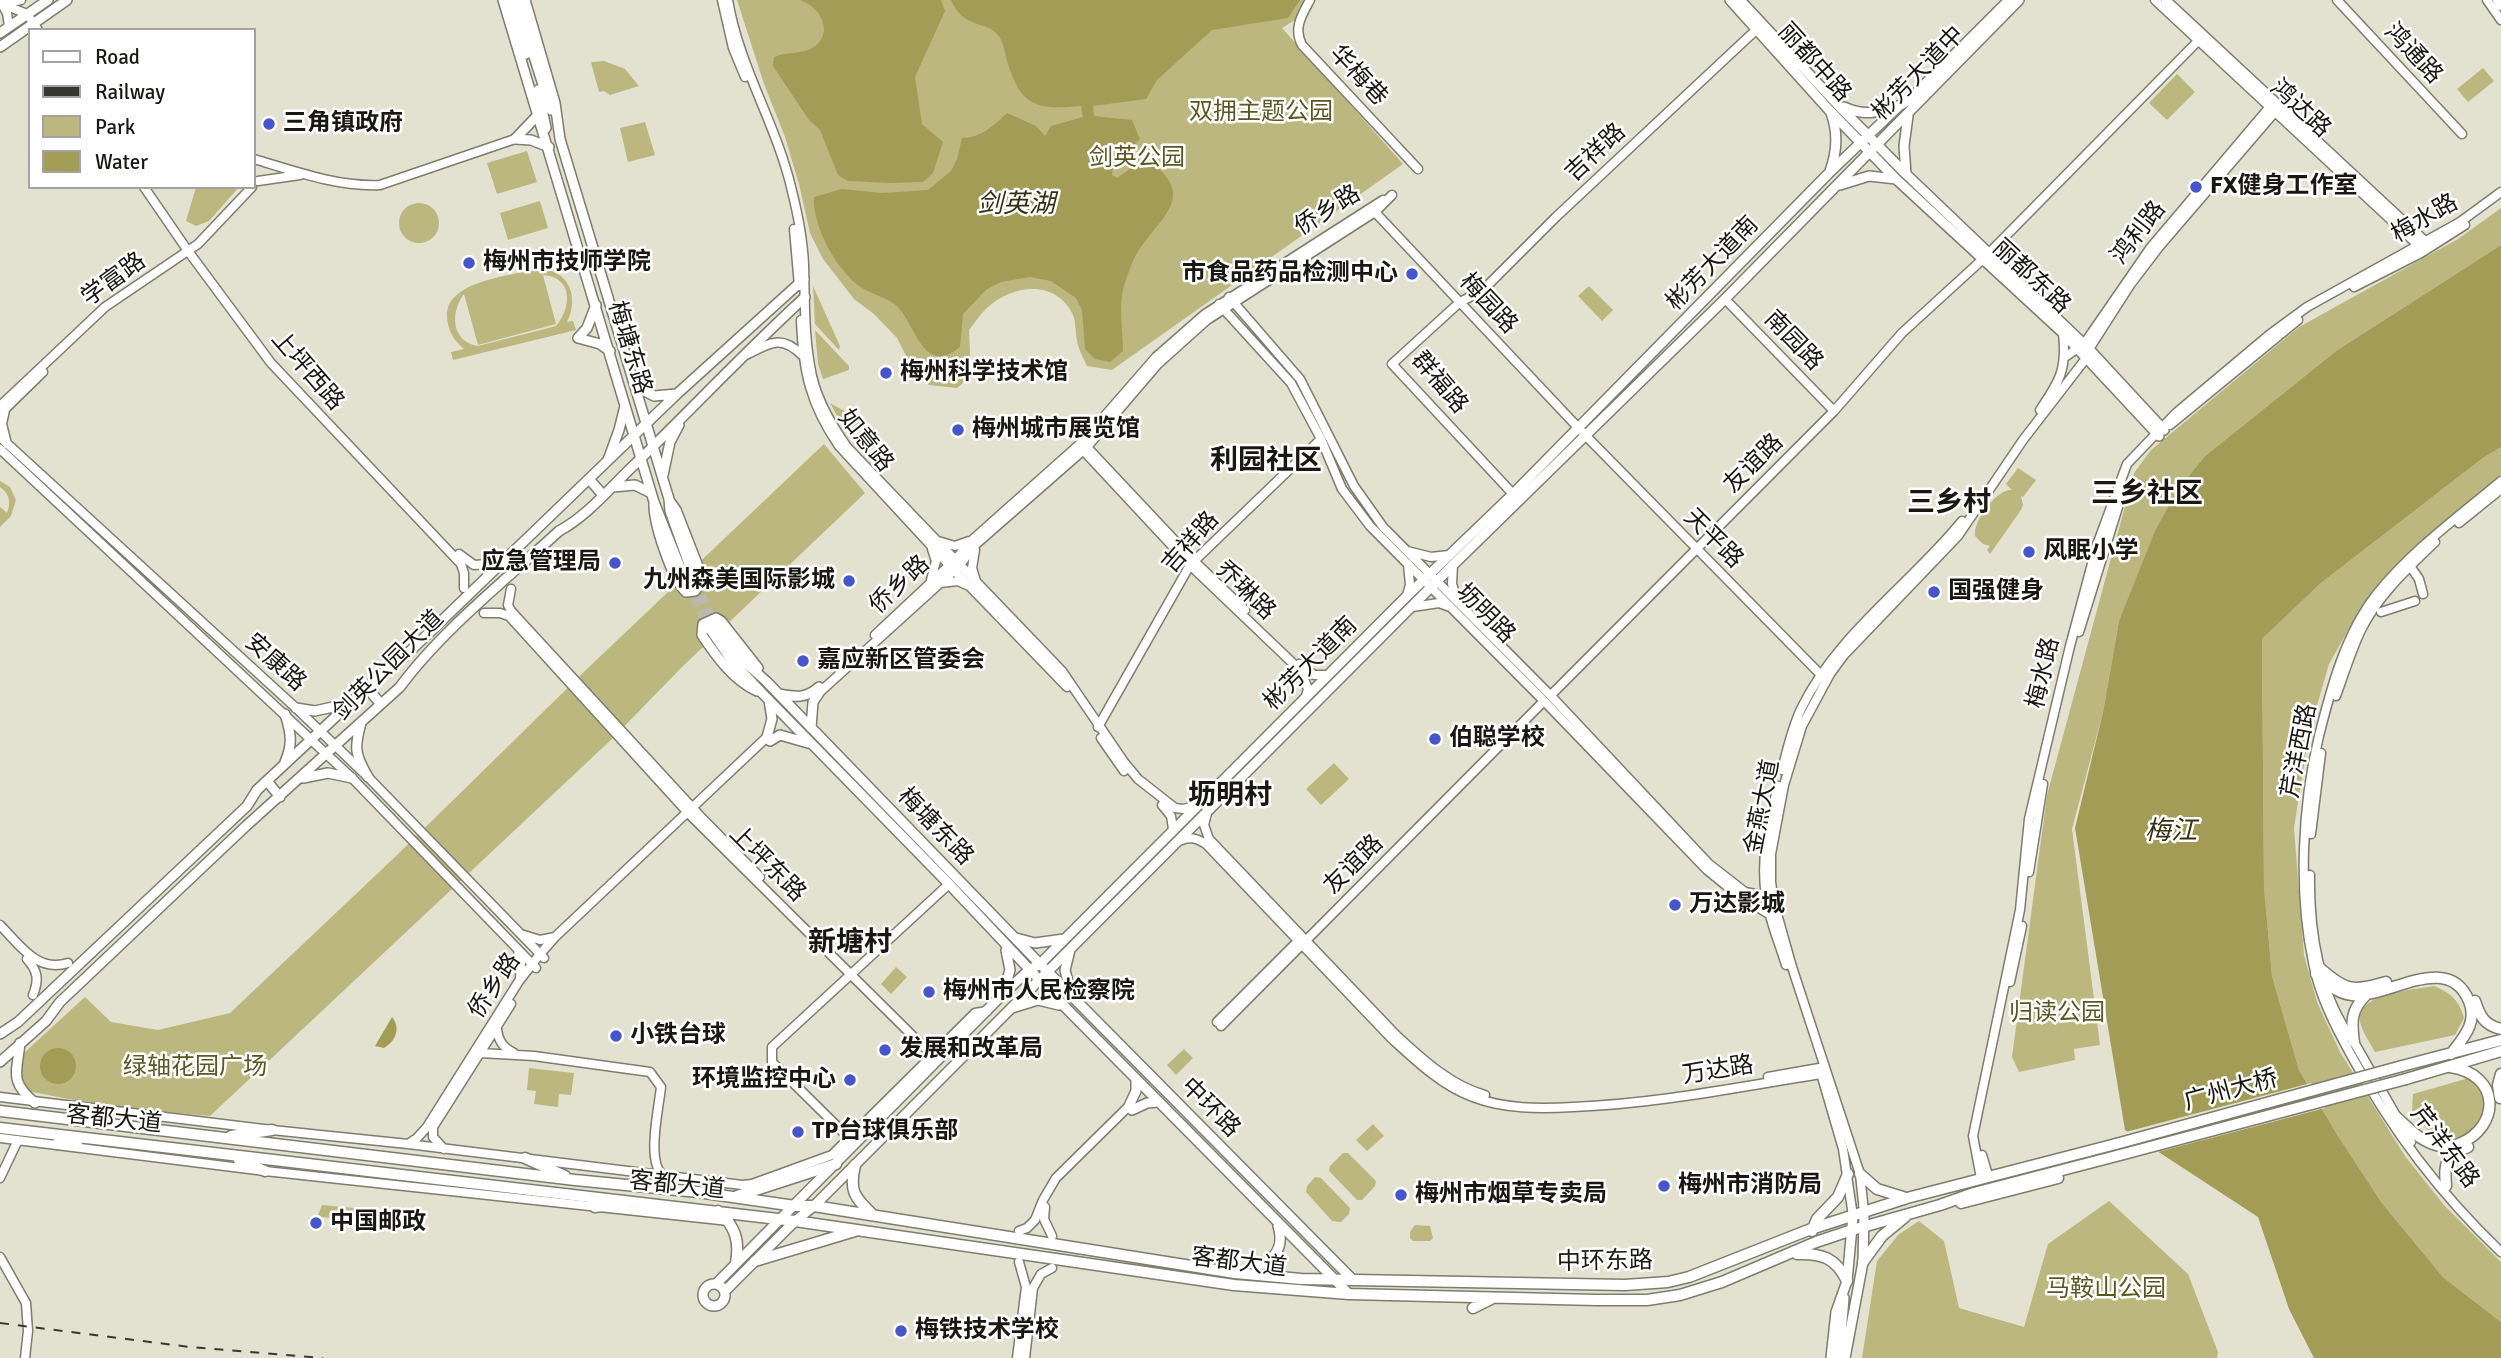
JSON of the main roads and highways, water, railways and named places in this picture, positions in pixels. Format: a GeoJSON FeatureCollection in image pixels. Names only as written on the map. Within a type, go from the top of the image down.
{"type":"FeatureCollection","features":[{"type":"Feature","properties":{"kind":"highway"},"geometry":{"type":"LineString","coordinates":[[2451,1054],[2468,1030],[2472,1011],[2463,992],[2456,985],[2447,980],[2424,978],[2366,995],[2343,993],[2320,974],[2355,990],[2421,973],[2442,972],[2467,986],[2480,1016],[2486,1023],[2501,1028]]}},
{"type":"Feature","properties":{"kind":"highway"},"geometry":{"type":"LineString","coordinates":[[2354,1042],[2352,1015],[2356,1005],[2366,995]]}},
{"type":"Feature","properties":{"kind":"highway","name":"广州大桥"},"geometry":{"type":"LineString","coordinates":[[1943,1188],[2053,1161],[2501,1040]]}},
{"type":"Feature","properties":{"kind":"highway","name":"广州大桥"},"geometry":{"type":"LineString","coordinates":[[1940,1205],[1974,1193],[2406,1079],[2501,1051]]}},
{"type":"Feature","properties":{"kind":"highway"},"geometry":{"type":"LineString","coordinates":[[2394,1115],[2422,1139],[2441,1146],[2452,1146],[2474,1139],[2488,1129],[2495,1114],[2494,1094],[2482,1077],[2464,1069],[2450,1067]]}},
{"type":"Feature","properties":{"kind":"highway"},"geometry":{"type":"LineString","coordinates":[[2501,1074],[2498,1085],[2501,1106]]}},
{"type":"Feature","properties":{"kind":"highway"},"geometry":{"type":"LineString","coordinates":[[78,1106],[108,1125]]}},
{"type":"Feature","properties":{"kind":"highway","name":"客都大道"},"geometry":{"type":"LineString","coordinates":[[0,1111],[575,1180],[698,1192],[795,1206],[814,1206],[971,1231],[1260,1270],[1324,1275],[1335,1280]]}},
{"type":"Feature","properties":{"kind":"highway","name":"客都大道"},"geometry":{"type":"LineString","coordinates":[[0,1128],[717,1211],[893,1234],[1211,1282],[1300,1292],[1349,1294]]}},
{"type":"Feature","properties":{"kind":"highway"},"geometry":{"type":"LineString","coordinates":[[158,1146],[166,1138],[164,1130]]}},
{"type":"Feature","properties":{"kind":"highway"},"geometry":{"type":"LineString","coordinates":[[217,1138],[272,1130]]}},
{"type":"Feature","properties":{"kind":"highway"},"geometry":{"type":"LineString","coordinates":[[176,1148],[174,1139],[181,1132]]}},
{"type":"Feature","properties":{"kind":"highway"},"geometry":{"type":"LineString","coordinates":[[2452,1146],[2441,1158],[2441,1184],[2448,1158],[2453,1153],[2480,1143],[2488,1137]]}},
{"type":"Feature","properties":{"kind":"highway"},"geometry":{"type":"LineString","coordinates":[[1864,1212],[1943,1188],[1982,1167],[2114,1138],[2120,1141],[2124,1156],[2120,1161],[1988,1197],[1940,1205],[1864,1226]]}},
{"type":"Feature","properties":{"kind":"highway"},"geometry":{"type":"LineString","coordinates":[[57,1144],[97,1140]]}},
{"type":"Feature","properties":{"kind":"highway"},"geometry":{"type":"LineString","coordinates":[[229,1155],[265,1171]]}},
{"type":"Feature","properties":{"kind":"highway"},"geometry":{"type":"LineString","coordinates":[[526,1158],[575,1180]]}},
{"type":"Feature","properties":{"kind":"highway"},"geometry":{"type":"LineString","coordinates":[[735,1197],[836,1164]]}},
{"type":"Feature","properties":{"kind":"highway"},"geometry":{"type":"LineString","coordinates":[[855,1165],[851,1183],[855,1198],[873,1216]]}},
{"type":"Feature","properties":{"kind":"highway"},"geometry":{"type":"LineString","coordinates":[[1816,1242],[1811,1229],[1816,1219],[1838,1197],[1847,1168]]}},
{"type":"Feature","properties":{"kind":"highway"},"geometry":{"type":"LineString","coordinates":[[1860,1174],[1885,1193],[1907,1198]]}},
{"type":"Feature","properties":{"kind":"highway"},"geometry":{"type":"LineString","coordinates":[[696,1209],[698,1192]]}},
{"type":"Feature","properties":{"kind":"highway"},"geometry":{"type":"LineString","coordinates":[[595,1207],[628,1202]]}},
{"type":"Feature","properties":{"kind":"highway"},"geometry":{"type":"LineString","coordinates":[[717,1211],[729,1221],[736,1236],[736,1263]]}},
{"type":"Feature","properties":{"kind":"highway","name":"中环东路"},"geometry":{"type":"LineString","coordinates":[[1335,1280],[1625,1285],[1668,1282],[1689,1277],[1811,1229],[1864,1212]]}},
{"type":"Feature","properties":{"kind":"highway"},"geometry":{"type":"LineString","coordinates":[[1863,1262],[1882,1236],[1910,1213]]}},
{"type":"Feature","properties":{"kind":"highway"},"geometry":{"type":"LineString","coordinates":[[893,1234],[896,1219]]}},
{"type":"Feature","properties":{"kind":"highway"},"geometry":{"type":"LineString","coordinates":[[971,1231],[987,1226]]}},
{"type":"Feature","properties":{"kind":"highway","name":"中环东路"},"geometry":{"type":"LineString","coordinates":[[1349,1294],[1681,1299],[1793,1254],[1816,1242],[1864,1226]]}},
{"type":"Feature","properties":{"kind":"highway"},"geometry":{"type":"LineString","coordinates":[[755,1261],[858,1230]]}},
{"type":"Feature","properties":{"kind":"highway"},"geometry":{"type":"LineString","coordinates":[[965,1246],[978,1256]]}},
{"type":"Feature","properties":{"kind":"highway"},"geometry":{"type":"LineString","coordinates":[[1793,1254],[1815,1254],[1831,1259],[1838,1265],[1847,1281]]}},
{"type":"Feature","properties":{"kind":"highway"},"geometry":{"type":"LineString","coordinates":[[1080,1272],[1097,1265]]}},
{"type":"Feature","properties":{"kind":"highway"},"geometry":{"type":"LineString","coordinates":[[1260,1270],[1260,1288]]}},
{"type":"Feature","properties":{"kind":"highway"},"geometry":{"type":"LineString","coordinates":[[1407,1281],[1407,1295]]}},
{"type":"Feature","properties":{"kind":"highway"},"geometry":{"type":"LineString","coordinates":[[1195,1290],[1211,1282]]}},
{"type":"Feature","properties":{"kind":"highway"},"geometry":{"type":"LineString","coordinates":[[1609,1300],[1625,1285],[1640,1300]]}},
{"type":"Feature","properties":{"kind":"highway"},"geometry":{"type":"LineString","coordinates":[[1473,1308],[1494,1298]]}},
{"type":"Feature","properties":{"kind":"main road"},"geometry":{"type":"LineString","coordinates":[[0,33],[48,0]]}},
{"type":"Feature","properties":{"kind":"main road"},"geometry":{"type":"LineString","coordinates":[[34,27],[67,0]]}},
{"type":"Feature","properties":{"kind":"main road","name":"丽都中路"},"geometry":{"type":"LineString","coordinates":[[1730,0],[1874,148]]}},
{"type":"Feature","properties":{"kind":"main road","name":"丽都中路"},"geometry":{"type":"LineString","coordinates":[[1740,0],[1833,107]]}},
{"type":"Feature","properties":{"kind":"main road","name":"彬芳大道中"},"geometry":{"type":"LineString","coordinates":[[1864,139],[1909,100],[2010,0]]}},
{"type":"Feature","properties":{"kind":"main road","name":"彬芳大道中"},"geometry":{"type":"LineString","coordinates":[[1874,148],[2019,0]]}},
{"type":"Feature","properties":{"kind":"main road"},"geometry":{"type":"LineString","coordinates":[[514,2],[541,100],[549,147]]}},
{"type":"Feature","properties":{"kind":"main road","name":"梅塘东路"},"geometry":{"type":"LineString","coordinates":[[514,2],[555,103],[560,139],[669,499],[691,583],[652,497],[549,147],[537,116],[514,2]]}},
{"type":"Feature","properties":{"kind":"main road"},"geometry":{"type":"LineString","coordinates":[[0,47],[28,31]]}},
{"type":"Feature","properties":{"kind":"main road"},"geometry":{"type":"LineString","coordinates":[[1829,173],[1836,142],[1833,107],[1866,114],[1899,106]]}},
{"type":"Feature","properties":{"kind":"main road"},"geometry":{"type":"LineString","coordinates":[[1906,174],[1904,146],[1909,115]]}},
{"type":"Feature","properties":{"kind":"main road"},"geometry":{"type":"LineString","coordinates":[[537,116],[514,139],[531,140],[549,147]]}},
{"type":"Feature","properties":{"kind":"main road","name":"彬芳大道南"},"geometry":{"type":"LineString","coordinates":[[725,1291],[795,1221],[814,1206],[1008,1010],[1038,979],[1066,938],[1173,829],[1513,494],[1864,139]]}},
{"type":"Feature","properties":{"kind":"main road","name":"彬芳大道南"},"geometry":{"type":"LineString","coordinates":[[716,1284],[836,1164],[936,1057],[1029,970],[1044,967],[1070,948],[1412,607],[1438,587],[1453,565],[1587,437],[1874,148]]}},
{"type":"Feature","properties":{"kind":"main road","name":"丽都东路"},"geometry":{"type":"LineString","coordinates":[[1874,148],[1906,174],[2063,333],[2085,350]]}},
{"type":"Feature","properties":{"kind":"main road","name":"丽都东路"},"geometry":{"type":"LineString","coordinates":[[1874,148],[1896,179],[1986,256],[2085,350],[2160,432]]}},
{"type":"Feature","properties":{"kind":"main road"},"geometry":{"type":"LineString","coordinates":[[1835,187],[1869,176],[1896,179]]}},
{"type":"Feature","properties":{"kind":"main road","name":"剑英公园大道"},"geometry":{"type":"LineString","coordinates":[[0,1034],[18,1022],[247,806],[257,790],[389,667],[405,656],[567,503],[678,393],[801,281]]}},
{"type":"Feature","properties":{"kind":"main road","name":"剑英公园大道"},"geometry":{"type":"LineString","coordinates":[[0,1062],[46,1021],[60,1002],[236,835],[381,704],[470,613],[607,491],[802,300]]}},
{"type":"Feature","properties":{"kind":"main road"},"geometry":{"type":"LineString","coordinates":[[596,305],[587,328],[578,338],[600,344],[610,351]]}},
{"type":"Feature","properties":{"kind":"main road"},"geometry":{"type":"LineString","coordinates":[[635,386],[654,396],[678,393]]}},
{"type":"Feature","properties":{"kind":"main road"},"geometry":{"type":"LineString","coordinates":[[607,462],[619,430],[625,401]]}},
{"type":"Feature","properties":{"kind":"main road"},"geometry":{"type":"LineString","coordinates":[[662,480],[670,442],[682,418]]}},
{"type":"Feature","properties":{"kind":"main road"},"geometry":{"type":"LineString","coordinates":[[589,479],[607,491],[620,485],[635,485],[652,497],[654,517],[678,582],[686,592],[695,591],[702,582],[701,574],[676,510],[669,499]]}},
{"type":"Feature","properties":{"kind":"main road"},"geometry":{"type":"LineString","coordinates":[[766,681],[760,669],[721,621],[716,618],[703,624],[702,635],[726,668],[747,687],[766,697],[772,719],[769,739],[780,736],[811,744]]}},
{"type":"Feature","properties":{"kind":"main road","name":"梅塘东路"},"geometry":{"type":"LineString","coordinates":[[1029,970],[732,661],[713,628],[1044,967]]}},
{"type":"Feature","properties":{"kind":"main road"},"geometry":{"type":"LineString","coordinates":[[366,688],[381,704]]}},
{"type":"Feature","properties":{"kind":"main road"},"geometry":{"type":"LineString","coordinates":[[779,694],[802,697],[820,689],[813,702],[811,728]]}},
{"type":"Feature","properties":{"kind":"main road"},"geometry":{"type":"LineString","coordinates":[[296,708],[319,711],[351,702]]}},
{"type":"Feature","properties":{"kind":"main road"},"geometry":{"type":"LineString","coordinates":[[283,766],[292,744],[285,714]]}},
{"type":"Feature","properties":{"kind":"main road"},"geometry":{"type":"LineString","coordinates":[[361,723],[355,747],[368,777]]}},
{"type":"Feature","properties":{"kind":"main road"},"geometry":{"type":"LineString","coordinates":[[301,778],[328,773],[352,778]]}},
{"type":"Feature","properties":{"kind":"main road"},"geometry":{"type":"LineString","coordinates":[[267,781],[280,797]]}},
{"type":"Feature","properties":{"kind":"main road"},"geometry":{"type":"LineString","coordinates":[[1015,937],[1035,943],[1066,938]]}},
{"type":"Feature","properties":{"kind":"main road"},"geometry":{"type":"LineString","coordinates":[[1002,995],[1010,970],[1005,946]]}},
{"type":"Feature","properties":{"kind":"main road"},"geometry":{"type":"LineString","coordinates":[[1070,948],[1065,970],[1072,996]]}},
{"type":"Feature","properties":{"kind":"main road"},"geometry":{"type":"LineString","coordinates":[[91,953],[100,964]]}},
{"type":"Feature","properties":{"kind":"main road","name":"中环路"},"geometry":{"type":"LineString","coordinates":[[1044,967],[1352,1279]]}},
{"type":"Feature","properties":{"kind":"main road"},"geometry":{"type":"LineString","coordinates":[[1029,970],[1038,979]]}},
{"type":"Feature","properties":{"kind":"main road","name":"中环路"},"geometry":{"type":"LineString","coordinates":[[1038,979],[1278,1224],[1324,1275]]}},
{"type":"Feature","properties":{"kind":"main road"},"geometry":{"type":"LineString","coordinates":[[1008,1010],[1038,1000],[1064,1006]]}},
{"type":"Feature","properties":{"kind":"main road"},"geometry":{"type":"LineString","coordinates":[[20,1043],[16,1079],[21,1090],[35,1103]]}},
{"type":"Feature","properties":{"kind":"main road"},"geometry":{"type":"LineString","coordinates":[[1136,1080],[1131,1108],[1158,1102]]}},
{"type":"Feature","properties":{"kind":"main road","name":"金燕大道"},"geometry":{"type":"LineString","coordinates":[[1845,1358],[1863,1262],[1864,1212]]}},
{"type":"Feature","properties":{"kind":"main road","name":"金燕大道"},"geometry":{"type":"LineString","coordinates":[[1844,1296],[1853,1216]]}},
{"type":"Feature","properties":{"kind":"main road"},"geometry":{"type":"LineString","coordinates":[[1260,1270],[1280,1247],[1278,1224]]}},
{"type":"Feature","properties":{"kind":"main road"},"geometry":{"type":"LineString","coordinates":[[1300,1292],[1314,1287],[1324,1275],[1327,1254]]}},
{"type":"Feature","properties":{"kind":"main road"},"geometry":{"type":"LineString","coordinates":[[1335,1280],[1349,1294]]}},
{"type":"Feature","properties":{"kind":"main road"},"geometry":{"type":"LineString","coordinates":[[716,1284],[725,1291],[724,1300],[720,1304],[711,1306],[703,1298],[704,1289],[708,1285],[716,1284]]}},
{"type":"Feature","properties":{"kind":"main road"},"geometry":{"type":"LineString","coordinates":[[1831,1358],[1836,1312],[1844,1296]]}},
{"type":"Feature","properties":{"kind":"main road"},"geometry":{"type":"LineString","coordinates":[[1839,1358],[1844,1296]]}},
{"type":"Feature","properties":{"kind":"water","name":"剑英湖"},"geometry":{"type":"Polygon","coordinates":[[[800,0],[941,0],[945,11],[915,77],[922,124],[943,142],[933,173],[923,182],[848,181],[838,175],[820,130],[809,120],[773,66],[774,57],[808,50],[822,39],[824,24],[821,17],[809,4],[800,0]]]}},
{"type":"Feature","properties":{"kind":"water","name":"剑英湖"},"geometry":{"type":"Polygon","coordinates":[[[951,0],[1300,0],[1288,18],[1212,30],[1157,80],[1146,99],[1093,106],[1094,116],[1132,120],[1140,139],[1113,166],[1112,175],[1117,178],[1146,158],[1162,172],[1171,185],[1173,196],[1164,218],[1145,241],[1129,270],[1121,301],[1123,351],[1110,362],[1095,359],[1085,349],[1082,310],[1076,298],[1051,281],[1030,277],[1001,282],[987,289],[963,314],[960,347],[947,355],[937,356],[922,345],[897,306],[863,289],[850,278],[834,258],[821,233],[814,197],[842,189],[882,193],[928,190],[951,171],[962,138],[981,134],[1007,113],[1036,126],[1045,136],[1051,126],[1083,117],[1081,106],[1042,106],[1025,97],[1012,76],[998,35],[962,16],[951,0]]]}},
{"type":"Feature","properties":{"kind":"water","name":"梅江"},"geometry":{"type":"Polygon","coordinates":[[[2501,245],[2501,447],[2321,583],[2262,639],[2264,887],[2272,976],[2299,1070],[2382,1203],[2443,1277],[2501,1322],[2501,1358],[2314,1358],[2289,1309],[2258,1217],[2125,1130],[2075,828],[2103,712],[2119,621],[2155,531],[2178,489],[2205,456],[2336,351],[2501,245]]]}},
{"type":"Feature","properties":{"kind":"water"},"geometry":{"type":"Polygon","coordinates":[[[392,1017],[397,1030],[394,1038],[384,1048],[375,1046],[392,1017]]]}},
{"type":"Feature","properties":{"kind":"water"},"geometry":{"type":"Polygon","coordinates":[[[58,1048],[71,1053],[76,1066],[71,1079],[58,1084],[45,1079],[40,1066],[45,1053],[58,1048]]]}},
{"type":"Feature","properties":{"kind":"tunnel"},"geometry":{"type":"LineString","coordinates":[[696,583],[715,625]]}},
{"type":"Feature","properties":{"kind":"tunnel"},"geometry":{"type":"LineString","coordinates":[[688,586],[709,627]]}},
{"type":"Feature","properties":{"kind":"railway"},"geometry":{"type":"LineString","coordinates":[[0,1323],[190,1347],[323,1358]]}},
{"type":"Feature","properties":{"kind":"place","name":"三角镇政府"},"geometry":{"type":"Point","coordinates":[269,124]}},
{"type":"Feature","properties":{"kind":"place","name":"FX健身工作室"},"geometry":{"type":"Point","coordinates":[2196,187]}},
{"type":"Feature","properties":{"kind":"place","name":"梅州市技师学院"},"geometry":{"type":"Point","coordinates":[469,263]}},
{"type":"Feature","properties":{"kind":"place","name":"市食品药品检测中心"},"geometry":{"type":"Point","coordinates":[1412,274]}},
{"type":"Feature","properties":{"kind":"place","name":"梅州科学技术馆"},"geometry":{"type":"Point","coordinates":[886,373]}},
{"type":"Feature","properties":{"kind":"place","name":"梅州城市展览馆"},"geometry":{"type":"Point","coordinates":[958,430]}},
{"type":"Feature","properties":{"kind":"place","name":"风眠小学"},"geometry":{"type":"Point","coordinates":[2029,552]}},
{"type":"Feature","properties":{"kind":"place","name":"应急管理局"},"geometry":{"type":"Point","coordinates":[615,563]}},
{"type":"Feature","properties":{"kind":"place","name":"九州森美国际影城"},"geometry":{"type":"Point","coordinates":[849,581]}},
{"type":"Feature","properties":{"kind":"place","name":"国强健身"},"geometry":{"type":"Point","coordinates":[1934,592]}},
{"type":"Feature","properties":{"kind":"place","name":"嘉应新区管委会"},"geometry":{"type":"Point","coordinates":[803,661]}},
{"type":"Feature","properties":{"kind":"place","name":"伯聪学校"},"geometry":{"type":"Point","coordinates":[1435,739]}},
{"type":"Feature","properties":{"kind":"place","name":"万达影城"},"geometry":{"type":"Point","coordinates":[1675,905]}},
{"type":"Feature","properties":{"kind":"place","name":"梅州市人民检察院"},"geometry":{"type":"Point","coordinates":[929,992]}},
{"type":"Feature","properties":{"kind":"place","name":"小铁台球"},"geometry":{"type":"Point","coordinates":[616,1036]}},
{"type":"Feature","properties":{"kind":"place","name":"发展和改革局"},"geometry":{"type":"Point","coordinates":[885,1050]}},
{"type":"Feature","properties":{"kind":"place","name":"环境监控中心"},"geometry":{"type":"Point","coordinates":[850,1080]}},
{"type":"Feature","properties":{"kind":"place","name":"TP台球俱乐部"},"geometry":{"type":"Point","coordinates":[798,1132]}},
{"type":"Feature","properties":{"kind":"place","name":"梅州市消防局"},"geometry":{"type":"Point","coordinates":[1664,1186]}},
{"type":"Feature","properties":{"kind":"place","name":"梅州市烟草专卖局"},"geometry":{"type":"Point","coordinates":[1401,1195]}},
{"type":"Feature","properties":{"kind":"place","name":"中国邮政"},"geometry":{"type":"Point","coordinates":[316,1223]}},
{"type":"Feature","properties":{"kind":"place","name":"梅铁技术学校"},"geometry":{"type":"Point","coordinates":[901,1331]}},
{"type":"Feature","properties":{"kind":"district","name":"利园社区"},"geometry":{"type":"Point","coordinates":[1266,462]}},
{"type":"Feature","properties":{"kind":"district","name":"三乡社区"},"geometry":{"type":"Point","coordinates":[2147,495]}},
{"type":"Feature","properties":{"kind":"district","name":"三乡村"},"geometry":{"type":"Point","coordinates":[1949,504]}},
{"type":"Feature","properties":{"kind":"district","name":"坜明村"},"geometry":{"type":"Point","coordinates":[1230,797]}},
{"type":"Feature","properties":{"kind":"district","name":"新塘村"},"geometry":{"type":"Point","coordinates":[850,944]}},
{"type":"Feature","properties":{"kind":"park label","name":"双拥主题公园"},"geometry":{"type":"Point","coordinates":[1261,113]}},
{"type":"Feature","properties":{"kind":"park label","name":"剑英公园"},"geometry":{"type":"Point","coordinates":[1137,159]}},
{"type":"Feature","properties":{"kind":"park label","name":"归读公园"},"geometry":{"type":"Point","coordinates":[2057,1014]}},
{"type":"Feature","properties":{"kind":"park label","name":"绿轴花园广场"},"geometry":{"type":"Point","coordinates":[195,1068]}},
{"type":"Feature","properties":{"kind":"park label","name":"马鞍山公园"},"geometry":{"type":"Point","coordinates":[2106,1290]}}]}
